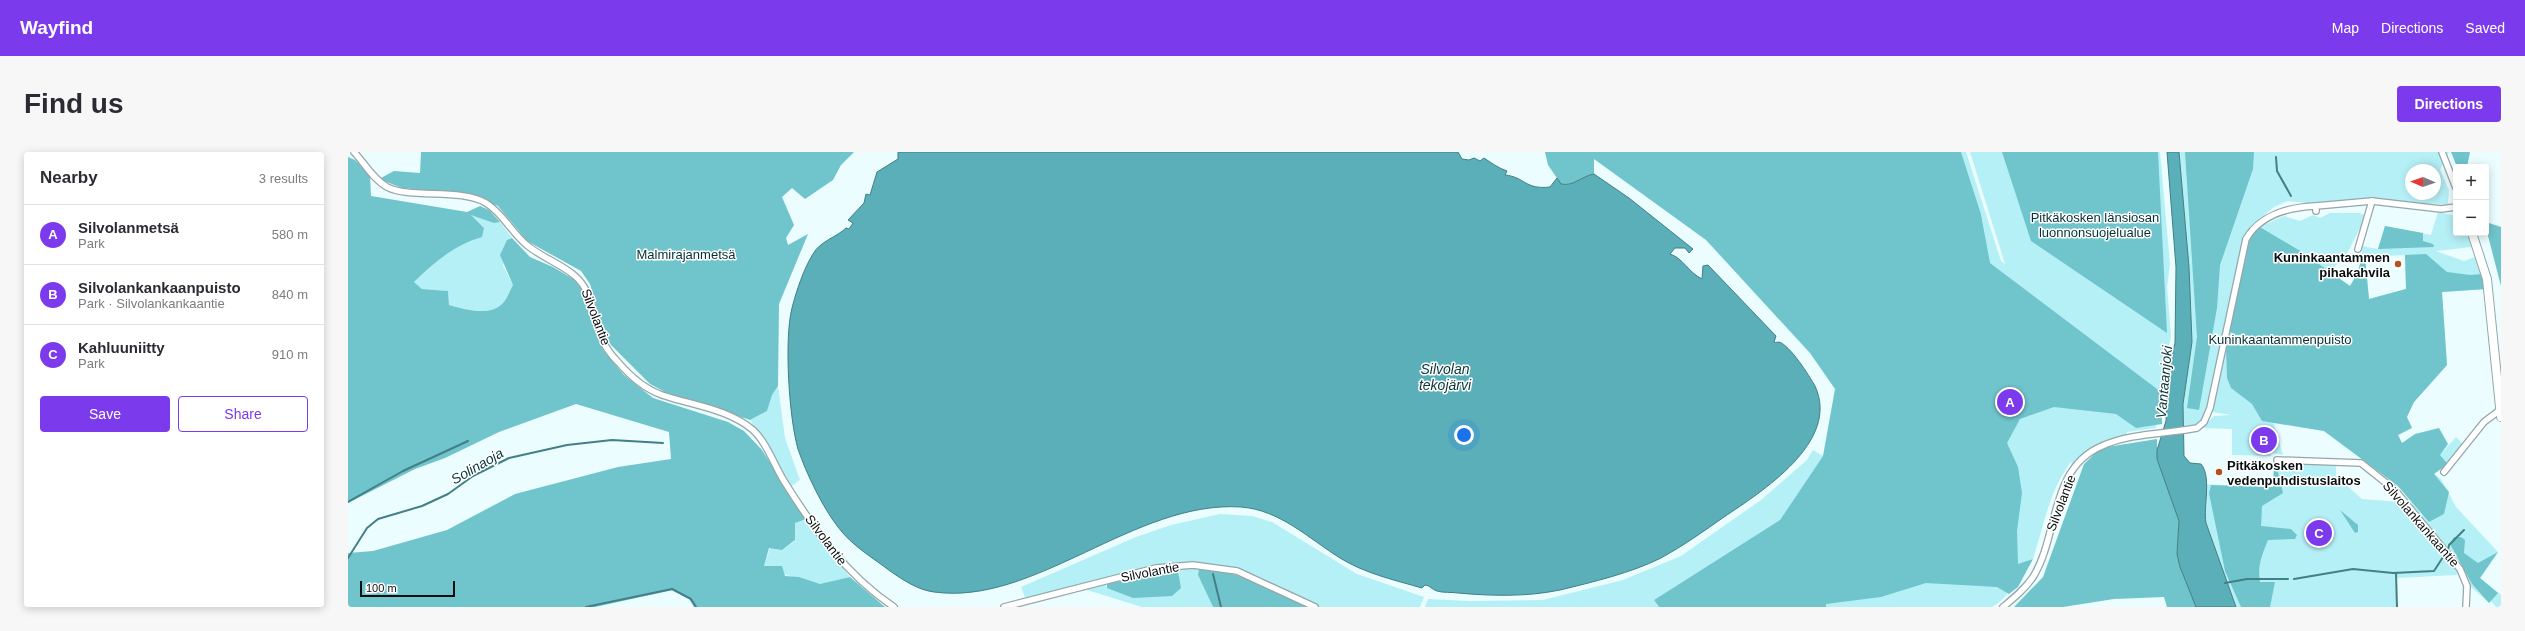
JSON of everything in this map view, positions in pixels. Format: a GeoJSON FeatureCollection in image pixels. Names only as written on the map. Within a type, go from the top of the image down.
{"type":"FeatureCollection","features":[{"type":"Feature","properties":{"kind":"street","name":"Silvolantie"},"geometry":{"type":"LineString","coordinates":[[354,152],[378,181],[390,188],[450,194],[485,203],[498,213],[526,245],[574,274],[581,281],[586,291],[603,342],[630,375],[645,387],[661,395],[725,416],[752,430],[796,500],[844,564],[869,590],[894,607]]}},
{"type":"Feature","properties":{"kind":"street"},"geometry":{"type":"LineString","coordinates":[[2442,152],[2453,180]]}},
{"type":"Feature","properties":{"kind":"street","name":"Silvolantie"},"geometry":{"type":"LineString","coordinates":[[2003,607],[2023,589],[2033,577],[2041,561],[2066,481],[2076,466],[2100,446],[2130,438],[2187,430],[2200,426],[2210,408],[2246,239],[2256,224],[2297,207],[2316,208],[2372,201],[2441,208],[2453,207]]}},
{"type":"Feature","properties":{"kind":"street"},"geometry":{"type":"LineString","coordinates":[[2358,249],[2372,201]]}},
{"type":"Feature","properties":{"kind":"street"},"geometry":{"type":"LineString","coordinates":[[2444,474],[2484,422],[2500,414],[2498,355],[2487,279],[2473,236]]}},
{"type":"Feature","properties":{"kind":"street","name":"Silvolankankaantie"},"geometry":{"type":"LineString","coordinates":[[2277,460],[2361,463],[2372,471],[2395,490],[2460,569],[2467,586],[2466,607]]}},
{"type":"Feature","properties":{"kind":"street","name":"Silvolantie"},"geometry":{"type":"LineString","coordinates":[[1004,607],[1156,568],[1193,565],[1237,571],[1315,607]]}},
{"type":"Feature","properties":{"kind":"green space","name":"Malmirajanmetsä"},"geometry":{"type":"Polygon","coordinates":[[[421,152],[854,152],[841,165],[833,180],[805,199],[792,188],[782,197],[794,225],[786,238],[788,245],[808,234],[779,304],[778,386],[772,395],[767,411],[750,420],[667,393],[650,384],[611,345],[602,327],[590,284],[581,271],[527,241],[498,206],[470,194],[402,188],[379,179],[394,171],[420,173],[421,152]]]}},
{"type":"Feature","properties":{"kind":"green space"},"geometry":{"type":"Polygon","coordinates":[[[1545,152],[1961,152],[1981,214],[1990,263],[2161,392],[2162,424],[2136,428],[2116,414],[2054,407],[2020,419],[2007,443],[2018,467],[2022,493],[2017,531],[2018,564],[2033,559],[2018,587],[2009,594],[1997,587],[1926,583],[1881,597],[1826,604],[1826,607],[1659,607],[1654,600],[1780,520],[1823,456],[1835,389],[1810,353],[1706,240],[1594,159],[1594,174],[1573,183],[1565,185],[1561,184],[1548,165],[1545,152]]]}},
{"type":"Feature","properties":{"kind":"green space"},"geometry":{"type":"Polygon","coordinates":[[[1961,152],[1966,152],[2001,261],[2005,264],[1970,152],[2160,152],[2170,264],[2167,287],[2171,335],[2161,392],[2156,388],[2156,428],[2127,432],[2127,435],[2103,442],[2090,449],[2078,459],[2073,466],[2071,462],[2052,496],[2033,559],[2026,562],[2016,582],[2008,593],[1992,607],[1824,607],[1985,234],[1981,214],[1961,152]]]}},
{"type":"Feature","properties":{"kind":"green space","name":"Pitkäkosken länsiosan luonnonsuojelualue"},"geometry":{"type":"Polygon","coordinates":[[[2002,152],[2158,152],[2167,333],[2031,241],[2002,152]]]}},
{"type":"Feature","properties":{"kind":"green space","name":"Kuninkaantammenpuisto"},"geometry":{"type":"Polygon","coordinates":[[[2179,152],[2449,152],[2441,168],[2441,164],[2405,164],[2405,200],[2441,200],[2441,172],[2449,190],[2448,205],[2369,198],[2307,203],[2288,201],[2274,207],[2263,216],[2266,224],[2284,216],[2300,221],[2313,215],[2320,218],[2330,213],[2360,213],[2365,215],[2365,218],[2348,252],[2330,272],[2350,286],[2362,257],[2362,246],[2378,249],[2385,226],[2431,235],[2438,212],[2453,215],[2453,236],[2469,236],[2473,247],[2436,251],[2464,261],[2475,257],[2478,260],[2486,289],[2442,292],[2447,365],[2414,402],[2392,441],[2441,479],[2456,507],[2498,552],[2480,578],[2501,595],[2501,607],[2496,607],[2467,572],[2472,584],[2489,603],[2470,586],[2464,570],[2398,486],[2324,431],[2274,423],[2283,455],[2271,453],[2271,456],[2232,455],[2232,429],[2202,428],[2214,416],[2231,415],[2206,411],[2202,420],[2198,424],[2184,426],[2183,404],[2192,342],[2179,152]],[[2405,255],[2365,257],[2369,299],[2406,289],[2405,255]]]}},
{"type":"Feature","properties":{"kind":"green space"},"geometry":{"type":"Polygon","coordinates":[[[2185,152],[2254,152],[2253,169],[2220,265],[2217,308],[2199,410],[2187,408],[2197,337],[2185,152]]]}},
{"type":"Feature","properties":{"kind":"green space"},"geometry":{"type":"Polygon","coordinates":[[[2451,152],[2470,152],[2468,164],[2456,164],[2451,152]]]}},
{"type":"Feature","properties":{"kind":"green space"},"geometry":{"type":"Polygon","coordinates":[[[348,157],[355,160],[370,175],[371,196],[467,212],[480,206],[489,210],[500,222],[494,223],[471,215],[484,228],[482,237],[454,249],[414,282],[422,289],[448,291],[449,305],[476,311],[497,308],[505,300],[513,285],[500,255],[507,240],[512,238],[530,257],[553,267],[573,279],[582,289],[594,329],[603,350],[624,375],[653,398],[728,422],[744,431],[762,450],[806,519],[795,523],[795,540],[782,550],[769,548],[764,566],[782,566],[785,576],[799,577],[820,584],[850,577],[885,607],[694,607],[689,599],[673,590],[595,607],[348,607],[348,553],[373,551],[447,530],[515,494],[618,467],[671,459],[669,432],[576,404],[499,432],[445,458],[415,469],[348,503],[348,157]]]}},
{"type":"Feature","properties":{"kind":"green space"},"geometry":{"type":"Polygon","coordinates":[[[473,214],[494,223],[500,222],[512,238],[507,240],[503,266],[513,285],[504,302],[497,308],[483,311],[476,311],[449,305],[448,291],[422,289],[414,282],[445,255],[463,244],[482,236],[471,215],[473,214]]]}},
{"type":"Feature","properties":{"kind":"green space"},"geometry":{"type":"Polygon","coordinates":[[[2489,223],[2501,227],[2501,286],[2488,236],[2489,223]]]}},
{"type":"Feature","properties":{"kind":"green space"},"geometry":{"type":"Polygon","coordinates":[[[2258,226],[2302,252],[2350,286],[2356,276],[2363,255],[2365,257],[2369,299],[2406,289],[2405,255],[2426,254],[2447,272],[2470,275],[2483,274],[2486,289],[2442,292],[2447,365],[2414,402],[2407,417],[2412,428],[2398,435],[2402,443],[2415,434],[2439,428],[2448,444],[2440,455],[2448,464],[2434,474],[2449,492],[2444,514],[2429,522],[2398,486],[2324,431],[2262,421],[2252,404],[2231,388],[2227,378],[2226,346],[2235,343],[2241,346],[2248,342],[2244,334],[2236,335],[2228,331],[2246,243],[2258,226]]]}},
{"type":"Feature","properties":{"kind":"green space"},"geometry":{"type":"Polygon","coordinates":[[[2385,226],[2423,233],[2423,241],[2433,244],[2434,247],[2378,249],[2385,226]]]}},
{"type":"Feature","properties":{"kind":"green space"},"geometry":{"type":"Polygon","coordinates":[[[778,386],[785,438],[800,480],[790,487],[750,420],[767,411],[772,395],[778,386]]]}},
{"type":"Feature","properties":{"kind":"green space"},"geometry":{"type":"Polygon","coordinates":[[[2456,437],[2463,444],[2448,464],[2440,455],[2456,437]]]}},
{"type":"Feature","properties":{"kind":"green space"},"geometry":{"type":"Polygon","coordinates":[[[2157,439],[2157,459],[2179,521],[2177,553],[2180,567],[2196,607],[2167,607],[2164,597],[2114,599],[2063,607],[2014,607],[2043,577],[2084,464],[2101,448],[2157,439]]]}},
{"type":"Feature","properties":{"kind":"green space"},"geometry":{"type":"Polygon","coordinates":[[[1813,450],[1823,456],[1780,520],[1654,600],[1659,607],[1425,607],[1428,599],[1470,601],[1543,600],[1623,580],[1681,556],[1761,500],[1807,460],[1813,450]]]}},
{"type":"Feature","properties":{"kind":"green space"},"geometry":{"type":"Polygon","coordinates":[[[2274,465],[2336,465],[2336,476],[2362,499],[2401,502],[2460,572],[2456,575],[2397,578],[2397,607],[2236,607],[2206,523],[2204,509],[2207,484],[2240,487],[2273,487],[2274,465]]]}},
{"type":"Feature","properties":{"kind":"green space"},"geometry":{"type":"Polygon","coordinates":[[[2274,465],[2276,465],[2283,493],[2262,506],[2261,526],[2291,529],[2297,535],[2295,539],[2268,540],[2261,561],[2259,576],[2260,582],[2275,582],[2270,607],[2241,607],[2225,571],[2209,493],[2211,485],[2273,487],[2274,465]]]}},
{"type":"Feature","properties":{"kind":"green space"},"geometry":{"type":"Polygon","coordinates":[[[2340,510],[2358,525],[2358,532],[2355,533],[2340,510]]]}},
{"type":"Feature","properties":{"kind":"green space"},"geometry":{"type":"Polygon","coordinates":[[[1220,514],[1252,516],[1272,522],[1357,574],[1424,597],[1420,607],[1319,607],[1255,575],[1225,566],[1170,564],[1026,600],[1021,587],[1136,537],[1171,525],[1220,514]]]}},
{"type":"Feature","properties":{"kind":"green space"},"geometry":{"type":"Polygon","coordinates":[[[806,519],[850,577],[817,584],[764,566],[770,548],[782,550],[795,541],[794,522],[806,519]]]}},
{"type":"Feature","properties":{"kind":"green space"},"geometry":{"type":"Polygon","coordinates":[[[2454,537],[2461,537],[2465,540],[2464,553],[2478,563],[2498,552],[2480,578],[2498,593],[2489,603],[2472,584],[2450,544],[2454,537]]]}},
{"type":"Feature","properties":{"kind":"green space"},"geometry":{"type":"Polygon","coordinates":[[[1177,568],[1199,568],[1198,575],[1213,607],[1142,607],[1087,590],[1087,588],[1104,583],[1107,588],[1180,576],[1177,568]]]}},
{"type":"Feature","properties":{"kind":"green space"},"geometry":{"type":"Polygon","coordinates":[[[1199,568],[1241,577],[1307,607],[1213,607],[1198,575],[1199,568]]]}},
{"type":"Feature","properties":{"kind":"green space"},"geometry":{"type":"Polygon","coordinates":[[[1178,571],[1181,588],[1172,596],[1133,598],[1107,588],[1107,584],[1150,574],[1178,571]]]}},
{"type":"Feature","properties":{"kind":"water","name":"Silvolan tekojärvi"},"geometry":{"type":"Polygon","coordinates":[[[898,152],[1458,152],[1462,159],[1469,160],[1474,158],[1480,161],[1484,158],[1497,167],[1507,171],[1505,175],[1517,178],[1535,187],[1550,187],[1557,178],[1561,184],[1570,184],[1594,174],[1629,198],[1693,249],[1689,253],[1685,248],[1675,248],[1670,254],[1679,259],[1693,273],[1702,279],[1703,266],[1708,265],[1776,336],[1774,342],[1784,344],[1789,349],[1815,386],[1820,407],[1817,427],[1807,445],[1793,463],[1776,479],[1757,494],[1685,543],[1661,558],[1637,568],[1612,577],[1560,590],[1522,595],[1483,595],[1442,592],[1425,585],[1422,588],[1380,576],[1359,568],[1340,558],[1281,519],[1255,509],[1241,507],[1202,509],[1163,519],[1010,584],[972,592],[928,591],[905,581],[862,551],[844,534],[832,519],[815,490],[798,449],[790,399],[788,339],[790,322],[792,308],[806,266],[816,250],[824,242],[846,228],[849,229],[853,223],[848,220],[864,203],[866,194],[870,195],[877,172],[898,159],[898,152]]]}},
{"type":"Feature","properties":{"kind":"water"},"geometry":{"type":"Polygon","coordinates":[[[2167,152],[2179,152],[2189,267],[2192,342],[2183,404],[2184,456],[2190,463],[2201,464],[2204,470],[2207,484],[2206,523],[2236,607],[2196,607],[2180,567],[2177,554],[2179,521],[2157,459],[2157,450],[2166,421],[2168,372],[2175,343],[2176,267],[2167,152]]]}},
{"type":"Feature","properties":{"kind":"waterway"},"geometry":{"type":"LineString","coordinates":[[2276,157],[2277,171],[2291,196]]}},
{"type":"Feature","properties":{"kind":"waterway","name":"Solinaoja"},"geometry":{"type":"LineString","coordinates":[[348,558],[367,528],[378,519],[422,506],[448,494],[473,476],[509,458],[567,445],[612,440],[663,443]]}},
{"type":"Feature","properties":{"kind":"waterway"},"geometry":{"type":"LineString","coordinates":[[348,502],[403,471],[468,441]]}},
{"type":"Feature","properties":{"kind":"waterway"},"geometry":{"type":"LineString","coordinates":[[2448,550],[2449,545],[2464,530]]}},
{"type":"Feature","properties":{"kind":"waterway"},"geometry":{"type":"LineString","coordinates":[[2294,579],[2353,569],[2393,573],[2434,571],[2445,554]]}},
{"type":"Feature","properties":{"kind":"waterway"},"geometry":{"type":"LineString","coordinates":[[2396,573],[2397,607]]}},
{"type":"Feature","properties":{"kind":"waterway"},"geometry":{"type":"LineString","coordinates":[[1213,574],[1221,607]]}},
{"type":"Feature","properties":{"kind":"waterway"},"geometry":{"type":"LineString","coordinates":[[2225,583],[2247,579],[2288,579]]}},
{"type":"Feature","properties":{"kind":"waterway"},"geometry":{"type":"LineString","coordinates":[[586,607],[672,589],[691,599],[696,607]]}},
{"type":"Feature","properties":{"kind":"place","name":"Kuninkaantammen pihakahvila"},"geometry":{"type":"Point","coordinates":[2398,264]}},
{"type":"Feature","properties":{"kind":"place","name":"Silvolanmetsä"},"geometry":{"type":"Point","coordinates":[2010,402]}},
{"type":"Feature","properties":{"kind":"place","name":"Silvolankankaanpuisto"},"geometry":{"type":"Point","coordinates":[2264,440]}},
{"type":"Feature","properties":{"kind":"place","name":"Pitkäkosken vedenpuhdistuslaitos"},"geometry":{"type":"Point","coordinates":[2219,472]}},
{"type":"Feature","properties":{"kind":"place","name":"Kahluuniitty"},"geometry":{"type":"Point","coordinates":[2319,533]}},
{"type":"Feature","properties":{"kind":"water label","name":"Vantaanjoki"},"geometry":{"type":"Point","coordinates":[2164,382]}}]}
